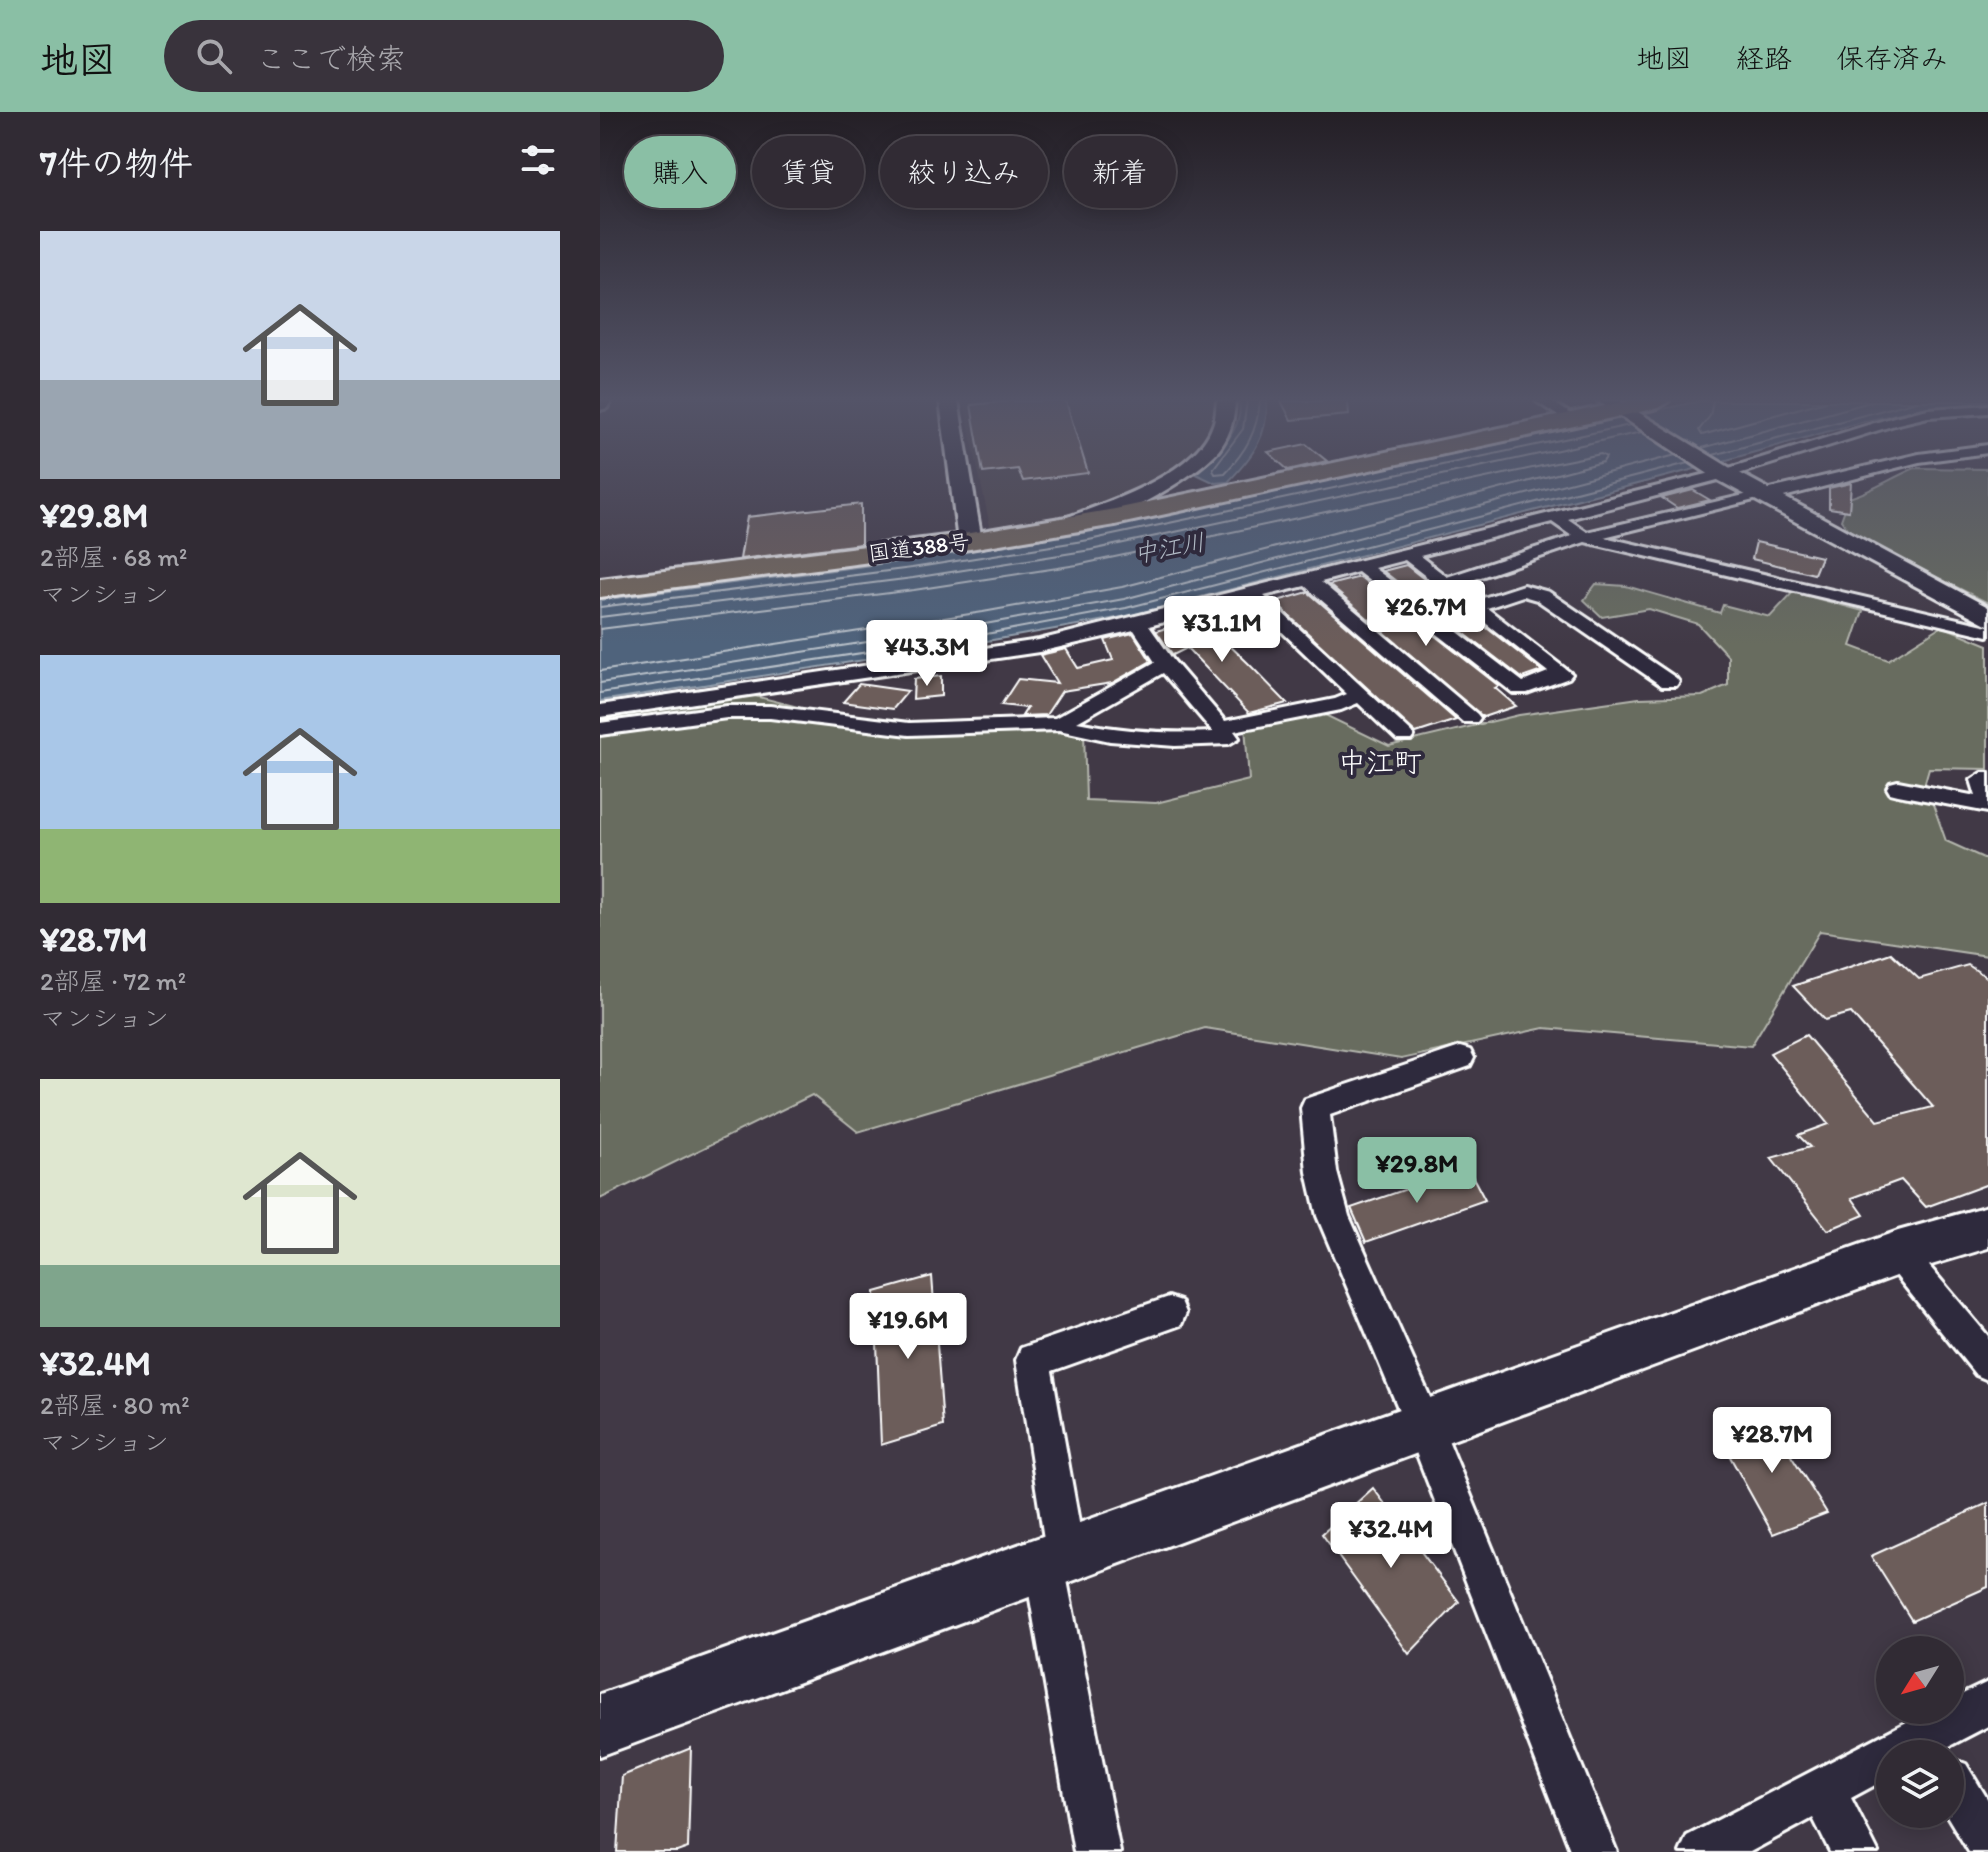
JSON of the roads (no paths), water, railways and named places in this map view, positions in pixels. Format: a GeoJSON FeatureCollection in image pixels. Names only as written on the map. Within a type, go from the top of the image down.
{"type":"FeatureCollection","features":[{"type":"Feature","properties":{"kind":"highway","name":"国道388号"},"geometry":{"type":"LineString","coordinates":[[600,588],[970,541],[1282,482]]}},
{"type":"Feature","properties":{"kind":"street"},"geometry":{"type":"LineString","coordinates":[[961,482],[970,541]]}},
{"type":"Feature","properties":{"kind":"street"},"geometry":{"type":"LineString","coordinates":[[1067,525],[1121,505],[1166,482]]}},
{"type":"Feature","properties":{"kind":"street"},"geometry":{"type":"LineString","coordinates":[[1178,482],[1223,495]]}},
{"type":"Feature","properties":{"kind":"street"},"geometry":{"type":"LineString","coordinates":[[600,711],[1039,646],[1309,580],[1679,482]]}},
{"type":"Feature","properties":{"kind":"street"},"geometry":{"type":"LineString","coordinates":[[1739,482],[1988,617]]}},
{"type":"Feature","properties":{"kind":"street"},"geometry":{"type":"LineString","coordinates":[[1445,583],[1584,537],[1816,482]]}},
{"type":"Feature","properties":{"kind":"street"},"geometry":{"type":"LineString","coordinates":[[1555,517],[1584,537],[1988,631]]}},
{"type":"Feature","properties":{"kind":"street"},"geometry":{"type":"LineString","coordinates":[[1361,566],[1520,689],[1562,674],[1407,554]]}},
{"type":"Feature","properties":{"kind":"street"},"geometry":{"type":"LineString","coordinates":[[1309,580],[1470,718]]}},
{"type":"Feature","properties":{"kind":"street"},"geometry":{"type":"LineString","coordinates":[[1475,606],[1523,590],[1543,596],[1669,682]]}},
{"type":"Feature","properties":{"kind":"street"},"geometry":{"type":"LineString","coordinates":[[1252,594],[1404,736]]}},
{"type":"Feature","properties":{"kind":"street"},"geometry":{"type":"LineString","coordinates":[[600,729],[727,712],[770,712],[909,729],[1059,724],[1110,735],[1175,740],[1229,738],[1166,664],[1138,623]]}},
{"type":"Feature","properties":{"kind":"street"},"geometry":{"type":"LineString","coordinates":[[1059,724],[1166,664]]}},
{"type":"Feature","properties":{"kind":"street"},"geometry":{"type":"LineString","coordinates":[[1221,728],[1341,704],[1360,695]]}},
{"type":"Feature","properties":{"kind":"street"},"geometry":{"type":"LineString","coordinates":[[1988,780],[1982,780],[1988,799]]}},
{"type":"Feature","properties":{"kind":"street"},"geometry":{"type":"LineString","coordinates":[[1898,788],[1988,805]]}},
{"type":"Feature","properties":{"kind":"street"},"geometry":{"type":"LineString","coordinates":[[1460,1058],[1315,1108],[1322,1172],[1333,1216],[1424,1426],[1594,1852]]}},
{"type":"Feature","properties":{"kind":"street"},"geometry":{"type":"LineString","coordinates":[[600,1725],[1898,1253],[1988,1227]]}},
{"type":"Feature","properties":{"kind":"street"},"geometry":{"type":"LineString","coordinates":[[1898,1253],[1988,1363]]}},
{"type":"Feature","properties":{"kind":"street"},"geometry":{"type":"LineString","coordinates":[[1097,1852],[1055,1560],[1033,1360],[1169,1313]]}},
{"type":"Feature","properties":{"kind":"street"},"geometry":{"type":"LineString","coordinates":[[1926,1740],[1988,1703]]}},
{"type":"Feature","properties":{"kind":"street"},"geometry":{"type":"LineString","coordinates":[[1703,1852],[1876,1765]]}},
{"type":"Feature","properties":{"kind":"street"},"geometry":{"type":"LineString","coordinates":[[1822,1790],[1855,1852]]}},
{"type":"Feature","properties":{"kind":"street"},"geometry":{"type":"LineString","coordinates":[[1964,1802],[1988,1841]]}},
{"type":"Feature","properties":{"kind":"water","name":"中江川"},"geometry":{"type":"Polygon","coordinates":[[[1321,482],[1644,482],[1128,616],[600,701],[600,600],[911,560],[1088,532],[1321,482]]]}},
{"type":"Feature","properties":{"kind":"district","name":"中江町"},"geometry":{"type":"Point","coordinates":[1380,762]}}]}
